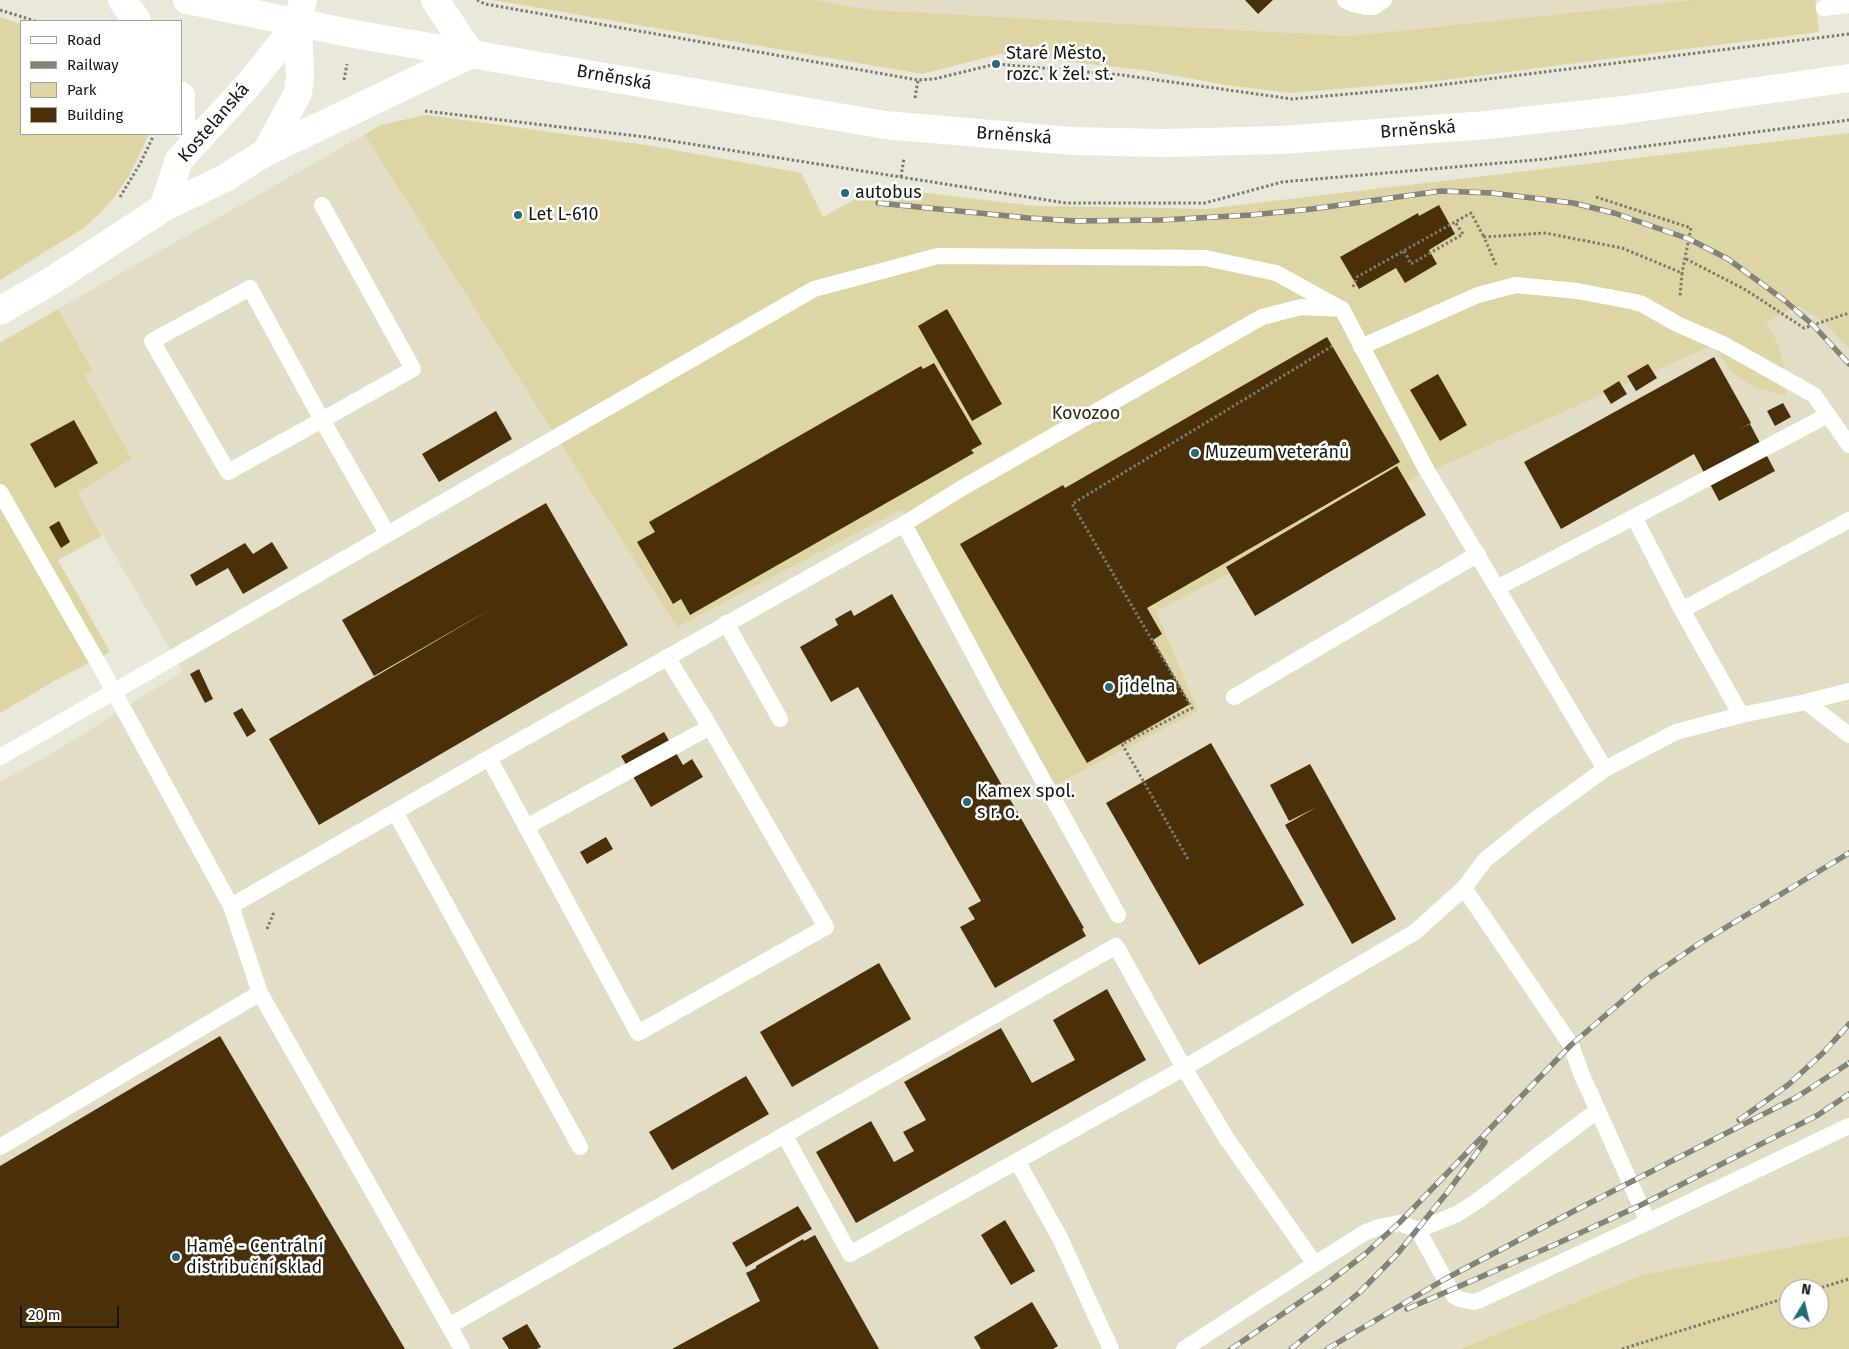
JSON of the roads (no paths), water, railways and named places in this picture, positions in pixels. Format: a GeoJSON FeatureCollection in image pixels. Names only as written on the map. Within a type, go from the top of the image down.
{"type":"FeatureCollection","features":[{"type":"Feature","properties":{"kind":"main road"},"geometry":{"type":"LineString","coordinates":[[122,0],[136,20]]}},
{"type":"Feature","properties":{"kind":"main road","name":"Brněnská"},"geometry":{"type":"LineString","coordinates":[[187,0],[300,12],[471,54],[910,128],[1072,141],[1164,143],[1281,140],[1487,125],[1624,110],[1849,78]]}},
{"type":"Feature","properties":{"kind":"main road"},"geometry":{"type":"LineString","coordinates":[[435,0],[471,54]]}},
{"type":"Feature","properties":{"kind":"main road"},"geometry":{"type":"LineString","coordinates":[[266,152],[298,93],[300,78],[300,12]]}},
{"type":"Feature","properties":{"kind":"main road","name":"Kostelanská"},"geometry":{"type":"LineString","coordinates":[[164,208],[179,160],[249,84],[300,12]]}},
{"type":"Feature","properties":{"kind":"main road","name":"Kostelanská"},"geometry":{"type":"LineString","coordinates":[[0,311],[56,278],[164,208],[225,178],[266,152],[471,54]]}},
{"type":"Feature","properties":{"kind":"main road"},"geometry":{"type":"LineString","coordinates":[[179,160],[180,135]]}},
{"type":"Feature","properties":{"kind":"lane"},"geometry":{"type":"LineString","coordinates":[[1345,0],[1366,7],[1374,7],[1384,0]]}},
{"type":"Feature","properties":{"kind":"lane"},"geometry":{"type":"LineString","coordinates":[[1824,8],[1849,5]]}},
{"type":"Feature","properties":{"kind":"lane"},"geometry":{"type":"LineString","coordinates":[[322,205],[413,369],[322,420],[228,472],[152,341],[250,288],[322,420],[387,533]]}},
{"type":"Feature","properties":{"kind":"lane"},"geometry":{"type":"LineString","coordinates":[[0,757],[814,289],[938,256],[1205,258],[1276,273],[1342,309],[1426,469],[1605,769]]}},
{"type":"Feature","properties":{"kind":"lane"},"geometry":{"type":"LineString","coordinates":[[1361,346],[1478,295],[1516,285],[1577,291],[1635,302],[1677,324],[1723,344],[1814,395],[1849,445]]}},
{"type":"Feature","properties":{"kind":"lane"},"geometry":{"type":"LineString","coordinates":[[231,906],[726,623],[904,524],[962,488],[1262,317],[1301,307],[1342,309]]}},
{"type":"Feature","properties":{"kind":"lane"},"geometry":{"type":"LineString","coordinates":[[1497,588],[1828,415]]}},
{"type":"Feature","properties":{"kind":"lane"},"geometry":{"type":"LineString","coordinates":[[0,492],[113,691],[231,906],[260,994],[462,1349]]}},
{"type":"Feature","properties":{"kind":"lane"},"geometry":{"type":"LineString","coordinates":[[1634,517],[1682,610],[1741,715]]}},
{"type":"Feature","properties":{"kind":"lane"},"geometry":{"type":"LineString","coordinates":[[1682,610],[1849,520]]}},
{"type":"Feature","properties":{"kind":"lane"},"geometry":{"type":"LineString","coordinates":[[904,524],[995,694],[1118,915]]}},
{"type":"Feature","properties":{"kind":"lane"},"geometry":{"type":"LineString","coordinates":[[1234,698],[1478,554]]}},
{"type":"Feature","properties":{"kind":"lane"},"geometry":{"type":"LineString","coordinates":[[726,623],[780,719]]}},
{"type":"Feature","properties":{"kind":"lane"},"geometry":{"type":"LineString","coordinates":[[489,758],[638,1033],[826,927],[710,727],[667,657]]}},
{"type":"Feature","properties":{"kind":"lane"},"geometry":{"type":"LineString","coordinates":[[785,1136],[850,1254],[1184,1068],[1416,932],[1464,888],[1485,860],[1532,822],[1605,769],[1676,732],[1741,715],[1849,691]]}},
{"type":"Feature","properties":{"kind":"lane"},"geometry":{"type":"LineString","coordinates":[[1806,702],[1849,735]]}},
{"type":"Feature","properties":{"kind":"lane"},"geometry":{"type":"LineString","coordinates":[[526,827],[710,727]]}},
{"type":"Feature","properties":{"kind":"lane"},"geometry":{"type":"LineString","coordinates":[[395,812],[580,1147]]}},
{"type":"Feature","properties":{"kind":"lane"},"geometry":{"type":"LineString","coordinates":[[1464,888],[1571,1045],[1581,1073],[1648,1222]]}},
{"type":"Feature","properties":{"kind":"lane"},"geometry":{"type":"LineString","coordinates":[[449,1326],[1116,946],[1184,1068],[1227,1139],[1315,1264]]}},
{"type":"Feature","properties":{"kind":"lane"},"geometry":{"type":"LineString","coordinates":[[0,1147],[260,994]]}},
{"type":"Feature","properties":{"kind":"lane"},"geometry":{"type":"LineString","coordinates":[[1418,1230],[1457,1214],[1476,1202],[1598,1110]]}},
{"type":"Feature","properties":{"kind":"lane"},"geometry":{"type":"LineString","coordinates":[[1184,1349],[1315,1264],[1379,1227],[1399,1223],[1418,1230],[1454,1296],[1473,1302],[1648,1222],[1849,1126]]}},
{"type":"Feature","properties":{"kind":"lane"},"geometry":{"type":"LineString","coordinates":[[1017,1161],[1060,1238],[1111,1349]]}},
{"type":"Feature","properties":{"kind":"railway"},"geometry":{"type":"LineString","coordinates":[[878,203],[1075,221],[1161,220],[1251,215],[1312,209],[1441,191],[1492,193],[1573,203],[1614,213],[1689,239],[1728,259],[1784,300],[1813,325],[1849,364]]}},
{"type":"Feature","properties":{"kind":"railway"},"geometry":{"type":"LineString","coordinates":[[1231,1349],[1325,1285],[1364,1255],[1399,1223],[1571,1045],[1649,978],[1700,943],[1849,853]]}},
{"type":"Feature","properties":{"kind":"railway"},"geometry":{"type":"LineString","coordinates":[[1739,1120],[1788,1085],[1824,1052],[1849,1024]]}},
{"type":"Feature","properties":{"kind":"railway"},"geometry":{"type":"LineString","coordinates":[[1327,1349],[1445,1279],[1797,1097],[1849,1063]]}},
{"type":"Feature","properties":{"kind":"railway"},"geometry":{"type":"LineString","coordinates":[[1407,1309],[1641,1205],[1818,1115],[1849,1094]]}},
{"type":"Feature","properties":{"kind":"railway"},"geometry":{"type":"LineString","coordinates":[[1291,1349],[1360,1292],[1398,1253],[1485,1142]]}},
{"type":"Feature","properties":{"kind":"place","name":"Staré Město, rozc. k žel. st."},"geometry":{"type":"Point","coordinates":[996,64]}},
{"type":"Feature","properties":{"kind":"place","name":"autobus"},"geometry":{"type":"Point","coordinates":[845,193]}},
{"type":"Feature","properties":{"kind":"place","name":"Let L-610"},"geometry":{"type":"Point","coordinates":[518,215]}},
{"type":"Feature","properties":{"kind":"place","name":"Muzeum veteránů"},"geometry":{"type":"Point","coordinates":[1195,453]}},
{"type":"Feature","properties":{"kind":"place","name":"jídelna"},"geometry":{"type":"Point","coordinates":[1109,687]}},
{"type":"Feature","properties":{"kind":"place","name":"Kamex spol. s r. o."},"geometry":{"type":"Point","coordinates":[967,802]}},
{"type":"Feature","properties":{"kind":"place","name":"Hamé - Centrální distribuční sklad"},"geometry":{"type":"Point","coordinates":[176,1257]}},
{"type":"Feature","properties":{"kind":"park label","name":"Kovozoo"},"geometry":{"type":"Point","coordinates":[1086,414]}}]}
